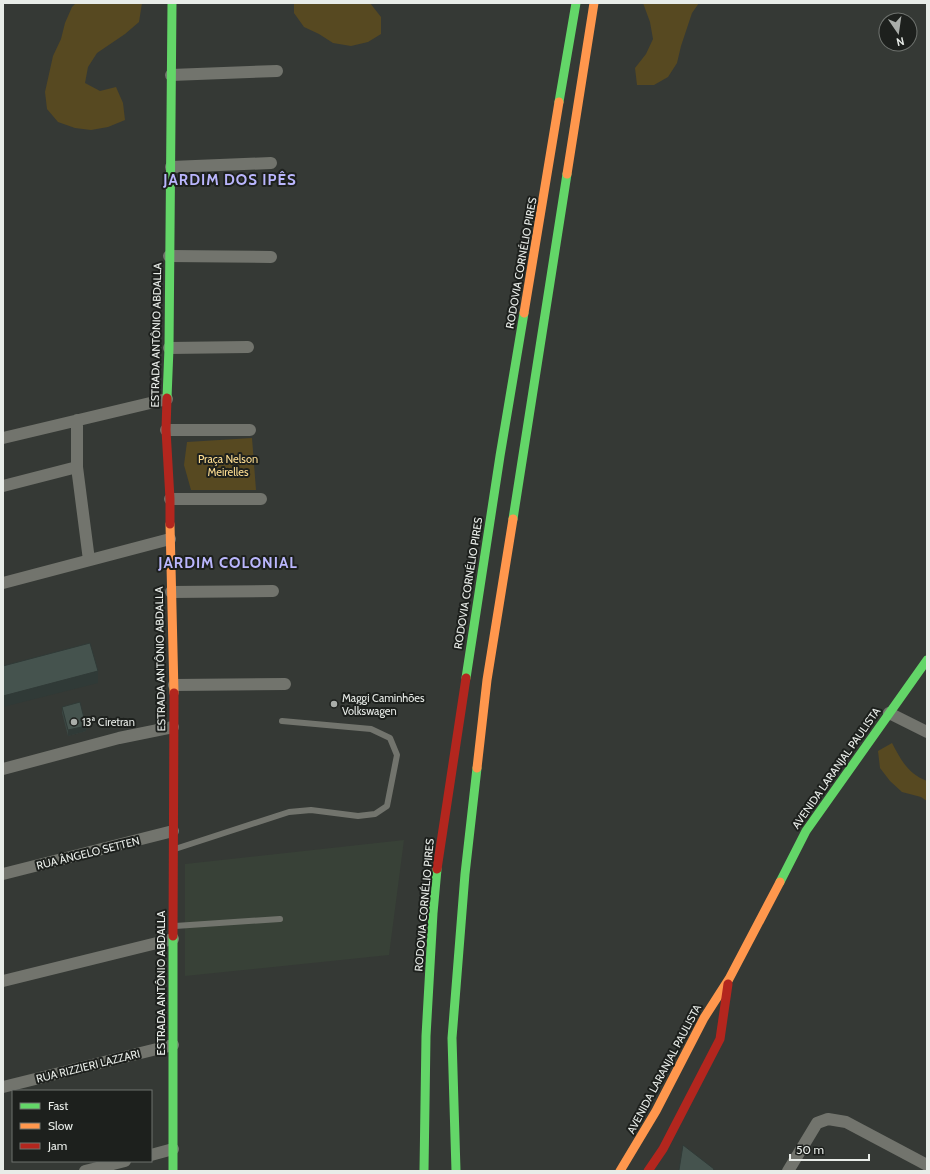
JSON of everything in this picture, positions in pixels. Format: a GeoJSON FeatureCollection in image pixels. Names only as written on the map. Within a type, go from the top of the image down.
{"type":"FeatureCollection","features":[{"type":"Feature","properties":{"kind":"main road","name":"ESTRADA ANTÔNIO ABDALLA"},"geometry":{"type":"LineString","coordinates":[[172,3],[169,348],[166,430],[170,499],[174,685],[173,1171]]}},
{"type":"Feature","properties":{"kind":"main road","name":"RODOVIA CORNÉLIO PIRES"},"geometry":{"type":"LineString","coordinates":[[424,1171],[426,1036],[433,913],[438,862],[499,464],[576,3]]}},
{"type":"Feature","properties":{"kind":"main road"},"geometry":{"type":"LineString","coordinates":[[456,1171],[452,1038],[465,874],[487,680],[594,3]]}},
{"type":"Feature","properties":{"kind":"main road","name":"AVENIDA LARANJAL PAULISTA"},"geometry":{"type":"LineString","coordinates":[[620,1171],[709,1022],[729,979],[806,830],[927,660]]}},
{"type":"Feature","properties":{"kind":"main road","name":"AVENIDA LARANJAL PAULISTA"},"geometry":{"type":"LineString","coordinates":[[648,1171],[663,1148],[689,1085],[720,1038],[729,979]]}},
{"type":"Feature","properties":{"kind":"main road"},"geometry":{"type":"LineString","coordinates":[[709,1022],[720,1038]]}},
{"type":"Feature","properties":{"kind":"main road"},"geometry":{"type":"LineString","coordinates":[[666,1092],[678,1083],[689,1085]]}},
{"type":"Feature","properties":{"kind":"street"},"geometry":{"type":"LineString","coordinates":[[171,75],[277,70]]}},
{"type":"Feature","properties":{"kind":"street"},"geometry":{"type":"LineString","coordinates":[[171,167],[271,163]]}},
{"type":"Feature","properties":{"kind":"street"},"geometry":{"type":"LineString","coordinates":[[169,256],[271,257]]}},
{"type":"Feature","properties":{"kind":"street"},"geometry":{"type":"LineString","coordinates":[[169,348],[248,347]]}},
{"type":"Feature","properties":{"kind":"street"},"geometry":{"type":"LineString","coordinates":[[3,438],[167,399]]}},
{"type":"Feature","properties":{"kind":"street"},"geometry":{"type":"LineString","coordinates":[[77,420],[77,467],[88,560]]}},
{"type":"Feature","properties":{"kind":"street"},"geometry":{"type":"LineString","coordinates":[[166,430],[250,430]]}},
{"type":"Feature","properties":{"kind":"street"},"geometry":{"type":"LineString","coordinates":[[3,486],[77,467]]}},
{"type":"Feature","properties":{"kind":"street"},"geometry":{"type":"LineString","coordinates":[[170,499],[261,499]]}},
{"type":"Feature","properties":{"kind":"street"},"geometry":{"type":"LineString","coordinates":[[3,583],[170,539]]}},
{"type":"Feature","properties":{"kind":"street"},"geometry":{"type":"LineString","coordinates":[[171,592],[273,591]]}},
{"type":"Feature","properties":{"kind":"street"},"geometry":{"type":"LineString","coordinates":[[174,685],[285,684]]}},
{"type":"Feature","properties":{"kind":"street"},"geometry":{"type":"LineString","coordinates":[[889,713],[927,732]]}},
{"type":"Feature","properties":{"kind":"street"},"geometry":{"type":"LineString","coordinates":[[3,769],[119,738],[173,727]]}},
{"type":"Feature","properties":{"kind":"street","name":"RUA ÂNGELO SETTEN"},"geometry":{"type":"LineString","coordinates":[[3,874],[173,831]]}},
{"type":"Feature","properties":{"kind":"street"},"geometry":{"type":"LineString","coordinates":[[3,981],[173,939]]}},
{"type":"Feature","properties":{"kind":"street","name":"RUA RIZZIERI LAZZARI"},"geometry":{"type":"LineString","coordinates":[[3,1087],[173,1045]]}},
{"type":"Feature","properties":{"kind":"street"},"geometry":{"type":"LineString","coordinates":[[788,1171],[817,1123],[828,1119],[846,1122],[927,1165]]}},
{"type":"Feature","properties":{"kind":"street"},"geometry":{"type":"LineString","coordinates":[[152,1155],[173,1149]]}},
{"type":"Feature","properties":{"kind":"street"},"geometry":{"type":"LineString","coordinates":[[84,1171],[121,1162]]}},
{"type":"Feature","properties":{"kind":"lane"},"geometry":{"type":"LineString","coordinates":[[173,850],[289,812],[312,810],[358,816],[375,814],[387,806],[397,755],[390,738],[371,729],[282,721]]}},
{"type":"Feature","properties":{"kind":"lane"},"geometry":{"type":"LineString","coordinates":[[173,926],[280,919]]}},
{"type":"Feature","properties":{"kind":"shaded area"},"geometry":{"type":"Polygon","coordinates":[[[404,840],[389,955],[185,976],[185,864],[404,840]]]}},
{"type":"Feature","properties":{"kind":"green space"},"geometry":{"type":"Polygon","coordinates":[[[76,3],[142,3],[139,22],[125,34],[97,53],[88,67],[85,83],[100,91],[116,87],[123,103],[125,120],[108,127],[91,130],[75,128],[58,122],[47,109],[45,92],[53,56],[61,39],[65,23],[72,7],[76,3]]]}},
{"type":"Feature","properties":{"kind":"green space"},"geometry":{"type":"Polygon","coordinates":[[[294,3],[370,3],[381,17],[381,34],[368,42],[351,46],[333,43],[304,27],[294,13],[294,3]]]}},
{"type":"Feature","properties":{"kind":"green space"},"geometry":{"type":"Polygon","coordinates":[[[643,3],[699,3],[692,13],[677,63],[668,77],[654,85],[637,85],[635,68],[646,54],[653,39],[650,22],[643,3]]]}},
{"type":"Feature","properties":{"kind":"green space","name":"Praça Nelson Meirelles"},"geometry":{"type":"Polygon","coordinates":[[[252,438],[256,490],[191,490],[184,465],[187,442],[252,438]]]}},
{"type":"Feature","properties":{"kind":"green space"},"geometry":{"type":"Polygon","coordinates":[[[892,743],[906,766],[920,778],[927,781],[927,801],[921,797],[902,792],[890,781],[880,768],[878,751],[892,743]]]}},
{"type":"Feature","properties":{"kind":"building"},"geometry":{"type":"Polygon","coordinates":[[[90,643],[98,671],[3,696],[3,666],[90,643]]]}},
{"type":"Feature","properties":{"kind":"building","name":"13ª Ciretran"},"geometry":{"type":"Polygon","coordinates":[[[80,702],[86,726],[68,730],[62,707],[80,702]]]}},
{"type":"Feature","properties":{"kind":"building"},"geometry":{"type":"Polygon","coordinates":[[[683,1145],[714,1169],[713,1171],[680,1171],[683,1145]]]}},
{"type":"Feature","properties":{"kind":"traffic: fast"},"geometry":{"type":"LineString","coordinates":[[167,398],[169,348],[172,3]]}},
{"type":"Feature","properties":{"kind":"traffic: fast"},"geometry":{"type":"LineString","coordinates":[[559,102],[576,3]]}},
{"type":"Feature","properties":{"kind":"traffic: fast"},"geometry":{"type":"LineString","coordinates":[[513,519],[567,174]]}},
{"type":"Feature","properties":{"kind":"traffic: fast"},"geometry":{"type":"LineString","coordinates":[[466,678],[500,456],[524,313]]}},
{"type":"Feature","properties":{"kind":"traffic: fast"},"geometry":{"type":"LineString","coordinates":[[780,882],[806,831],[927,660]]}},
{"type":"Feature","properties":{"kind":"traffic: fast"},"geometry":{"type":"LineString","coordinates":[[456,1171],[452,1038],[465,874],[477,768]]}},
{"type":"Feature","properties":{"kind":"traffic: fast"},"geometry":{"type":"LineString","coordinates":[[424,1171],[426,1036],[437,869]]}},
{"type":"Feature","properties":{"kind":"traffic: fast"},"geometry":{"type":"LineString","coordinates":[[173,936],[173,1171]]}},
{"type":"Feature","properties":{"kind":"traffic: slow"},"geometry":{"type":"LineString","coordinates":[[567,174],[594,3]]}},
{"type":"Feature","properties":{"kind":"traffic: slow"},"geometry":{"type":"LineString","coordinates":[[524,313],[559,102]]}},
{"type":"Feature","properties":{"kind":"traffic: slow"},"geometry":{"type":"LineString","coordinates":[[477,768],[487,680],[513,519]]}},
{"type":"Feature","properties":{"kind":"traffic: slow"},"geometry":{"type":"LineString","coordinates":[[170,524],[174,693]]}},
{"type":"Feature","properties":{"kind":"traffic: slow"},"geometry":{"type":"LineString","coordinates":[[620,1171],[656,1111],[704,1018],[729,979],[780,882]]}},
{"type":"Feature","properties":{"kind":"traffic: jam"},"geometry":{"type":"LineString","coordinates":[[167,398],[166,430],[170,524]]}},
{"type":"Feature","properties":{"kind":"traffic: jam"},"geometry":{"type":"LineString","coordinates":[[437,869],[466,678]]}},
{"type":"Feature","properties":{"kind":"traffic: jam"},"geometry":{"type":"LineString","coordinates":[[173,936],[174,693]]}},
{"type":"Feature","properties":{"kind":"traffic: jam"},"geometry":{"type":"LineString","coordinates":[[648,1171],[663,1149],[720,1039],[728,984]]}},
{"type":"Feature","properties":{"kind":"place","name":"Maggi Caminhões Volkswagen"},"geometry":{"type":"Point","coordinates":[334,704]}},
{"type":"Feature","properties":{"kind":"place","name":"13ª Ciretran"},"geometry":{"type":"Point","coordinates":[74,722]}},
{"type":"Feature","properties":{"kind":"district","name":"JARDIM DOS IPÊS"},"geometry":{"type":"Point","coordinates":[230,180]}},
{"type":"Feature","properties":{"kind":"district","name":"JARDIM COLONIAL"},"geometry":{"type":"Point","coordinates":[228,563]}}]}
